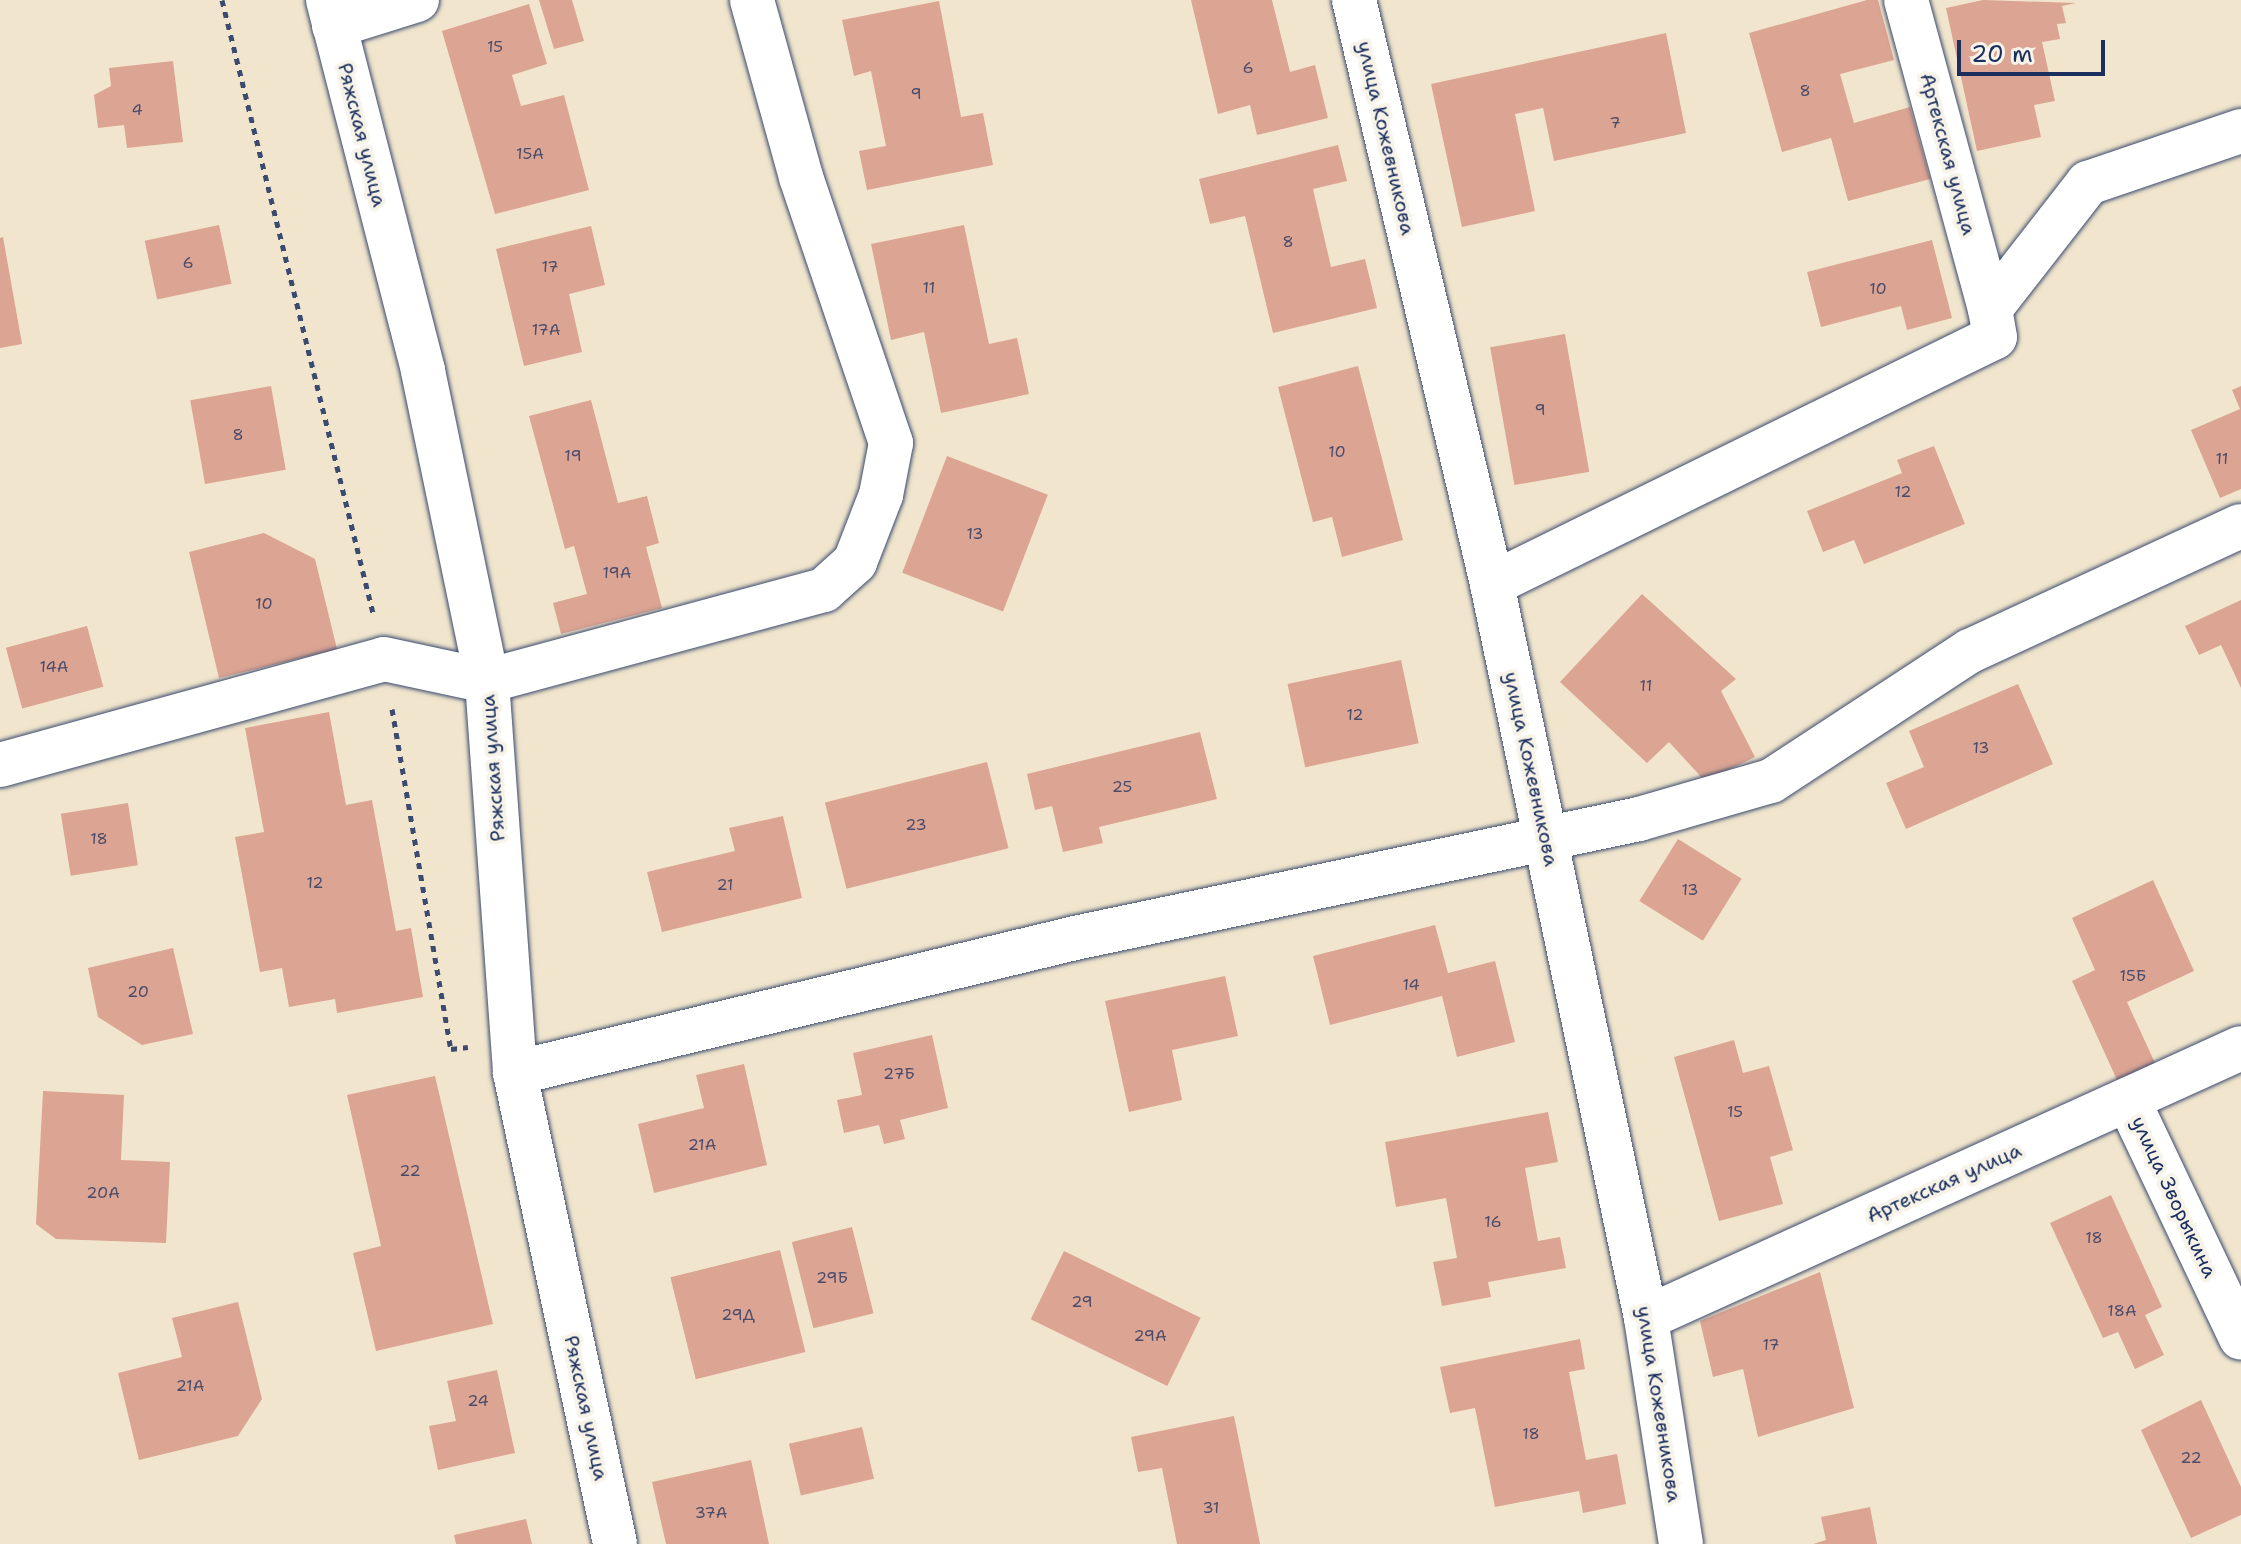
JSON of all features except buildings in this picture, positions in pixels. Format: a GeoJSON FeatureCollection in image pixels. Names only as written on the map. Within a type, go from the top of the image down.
{"type":"FeatureCollection","features":[{"type":"Feature","properties":{"kind":"street"},"geometry":{"type":"LineString","coordinates":[[331,13],[417,0]]}},
{"type":"Feature","properties":{"kind":"street"},"geometry":{"type":"LineString","coordinates":[[0,765],[384,659],[487,681],[824,590],[855,562],[876,509],[891,443],[801,177],[752,0]]}},
{"type":"Feature","properties":{"kind":"street","name":"улица Кожевникова"},"geometry":{"type":"LineString","coordinates":[[1354,0],[1492,584],[1646,1318],[1681,1544]]}},
{"type":"Feature","properties":{"kind":"street","name":"Артекская улица"},"geometry":{"type":"LineString","coordinates":[[1906,0],[1990,309]]}},
{"type":"Feature","properties":{"kind":"street","name":"Ряжская улица"},"geometry":{"type":"LineString","coordinates":[[331,13],[423,371],[487,681],[513,1059],[615,1544]]}},
{"type":"Feature","properties":{"kind":"street"},"geometry":{"type":"LineString","coordinates":[[1492,584],[1995,337],[1990,309],[2088,183],[2241,131]]}},
{"type":"Feature","properties":{"kind":"street"},"geometry":{"type":"LineString","coordinates":[[513,1059],[1546,839],[1771,781],[1970,651],[2241,526]]}},
{"type":"Feature","properties":{"kind":"street","name":"Артекская улица"},"geometry":{"type":"LineString","coordinates":[[1646,1318],[2241,1048]]}},
{"type":"Feature","properties":{"kind":"street","name":"улица Зворыкина"},"geometry":{"type":"LineString","coordinates":[[2128,1100],[2241,1338]]}},
{"type":"Feature","properties":{"kind":"path"},"geometry":{"type":"LineString","coordinates":[[222,0],[384,659],[451,1049],[513,1059]]}}]}
